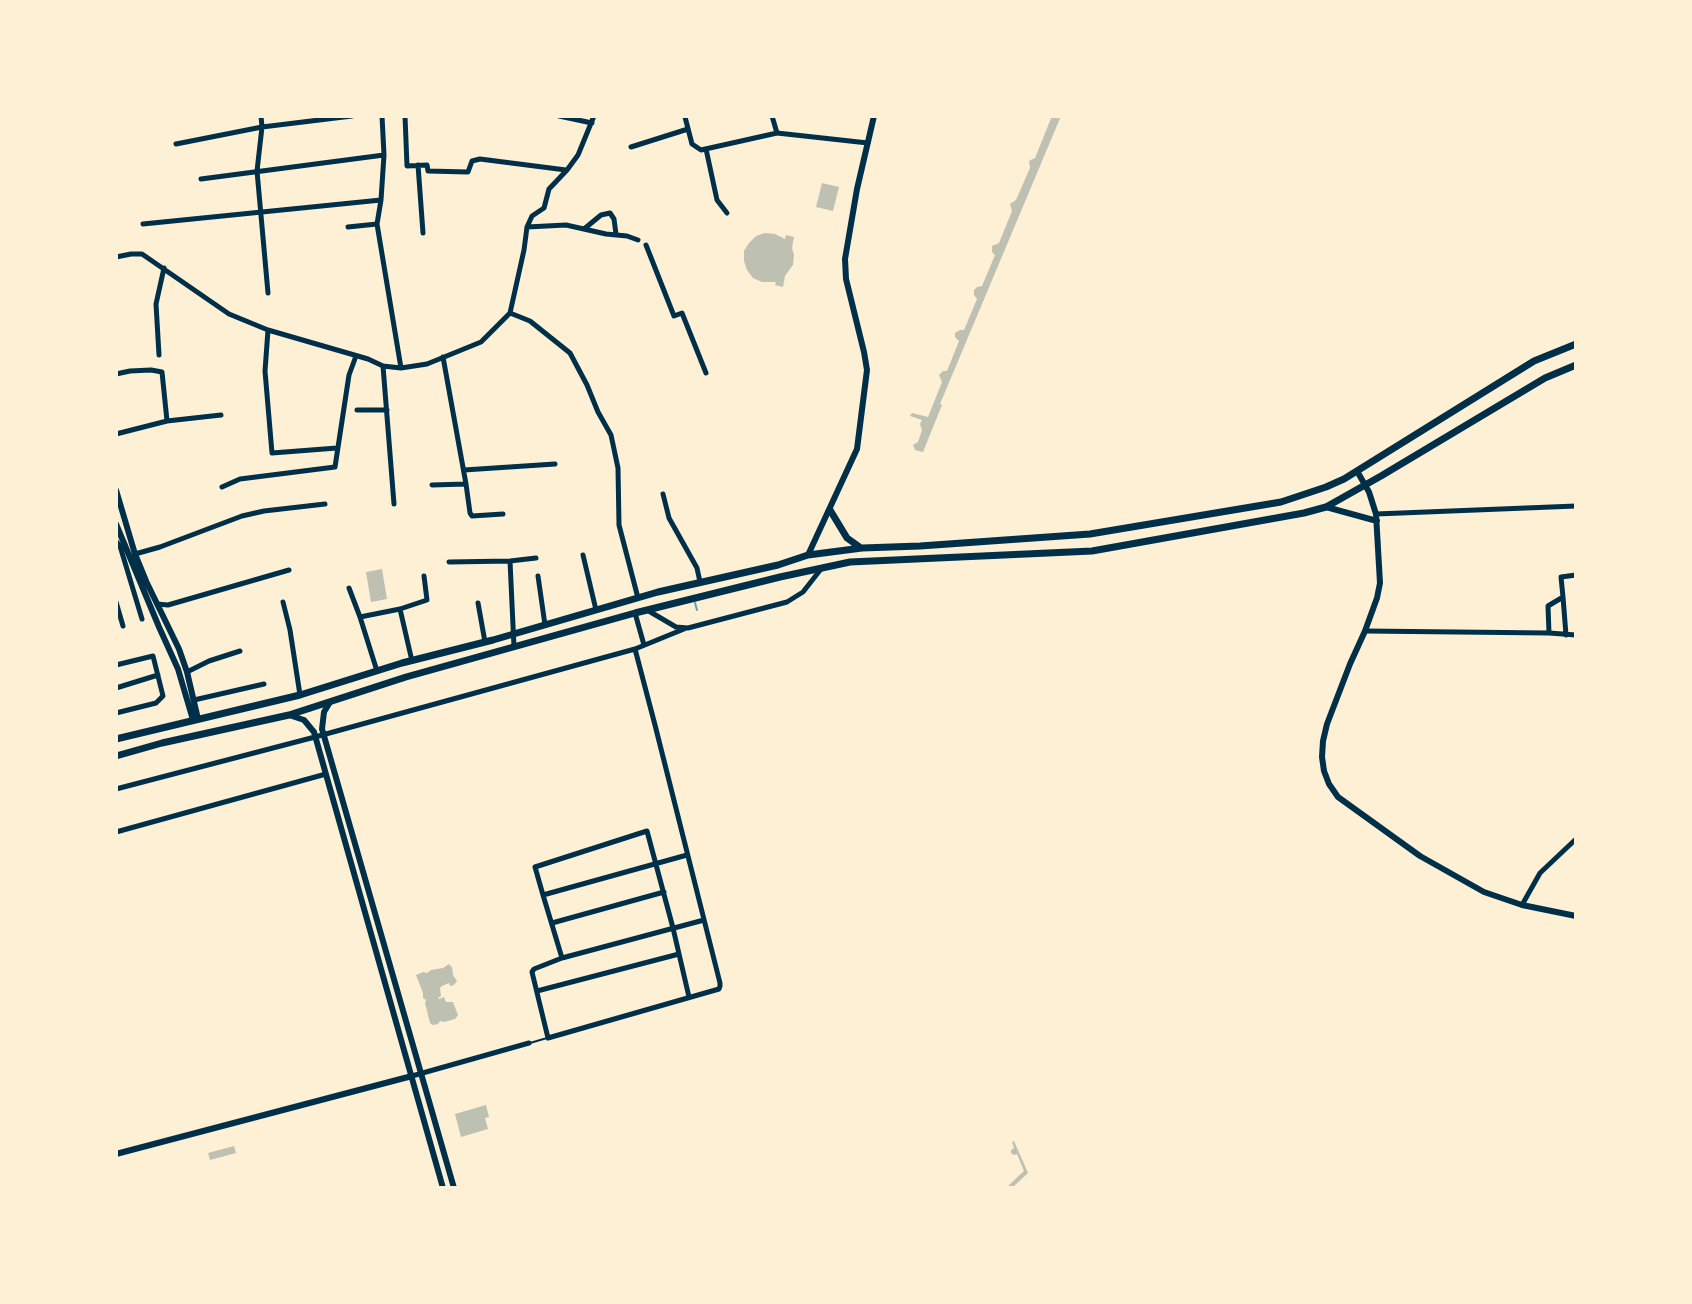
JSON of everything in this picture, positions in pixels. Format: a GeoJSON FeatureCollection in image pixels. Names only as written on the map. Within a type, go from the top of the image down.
{"type":"FeatureCollection","features":[{"type":"Feature","properties":{"kind":"main road"},"geometry":{"type":"LineString","coordinates":[[116,739],[300,695],[638,598],[808,555],[862,548],[1090,534],[1281,502],[1326,487],[1357,471],[1534,361],[1576,344]]}},
{"type":"Feature","properties":{"kind":"main road"},"geometry":{"type":"LineString","coordinates":[[116,756],[289,715],[347,694],[635,613],[850,562],[1092,551],[1304,513],[1326,507],[1545,378],[1576,365]]}},
{"type":"Feature","properties":{"kind":"main road"},"geometry":{"type":"LineString","coordinates":[[830,510],[847,538],[862,548]]}},
{"type":"Feature","properties":{"kind":"street"},"geometry":{"type":"LineString","coordinates":[[261,116],[257,171],[268,293]]}},
{"type":"Feature","properties":{"kind":"street"},"geometry":{"type":"LineString","coordinates":[[176,144],[262,127],[352,116]]}},
{"type":"Feature","properties":{"kind":"street"},"geometry":{"type":"LineString","coordinates":[[382,116],[384,155],[377,224],[401,368]]}},
{"type":"Feature","properties":{"kind":"street"},"geometry":{"type":"LineString","coordinates":[[405,116],[407,166],[427,165],[428,171],[468,172],[472,161],[480,159],[567,170]]}},
{"type":"Feature","properties":{"kind":"street"},"geometry":{"type":"LineString","coordinates":[[116,257],[142,254],[229,314],[268,330],[383,366],[401,368],[427,364],[481,342],[510,313],[527,227],[532,216],[544,208],[549,189],[578,155],[593,120],[559,116]]}},
{"type":"Feature","properties":{"kind":"street"},"geometry":{"type":"LineString","coordinates":[[772,116],[777,133]]}},
{"type":"Feature","properties":{"kind":"street"},"geometry":{"type":"LineString","coordinates":[[808,555],[856,453],[867,370],[846,279],[845,259],[874,116]]}},
{"type":"Feature","properties":{"kind":"street"},"geometry":{"type":"LineString","coordinates":[[685,117],[692,144],[701,150],[777,133],[869,143]]}},
{"type":"Feature","properties":{"kind":"street"},"geometry":{"type":"LineString","coordinates":[[631,147],[688,129]]}},
{"type":"Feature","properties":{"kind":"street"},"geometry":{"type":"LineString","coordinates":[[706,149],[717,200],[727,213]]}},
{"type":"Feature","properties":{"kind":"street"},"geometry":{"type":"LineString","coordinates":[[201,179],[384,155]]}},
{"type":"Feature","properties":{"kind":"street"},"geometry":{"type":"LineString","coordinates":[[418,165],[423,233]]}},
{"type":"Feature","properties":{"kind":"street"},"geometry":{"type":"LineString","coordinates":[[143,224],[381,200]]}},
{"type":"Feature","properties":{"kind":"street"},"geometry":{"type":"LineString","coordinates":[[584,229],[601,215],[610,213],[616,234]]}},
{"type":"Feature","properties":{"kind":"street"},"geometry":{"type":"LineString","coordinates":[[348,227],[377,224]]}},
{"type":"Feature","properties":{"kind":"street"},"geometry":{"type":"LineString","coordinates":[[527,227],[566,225],[638,240]]}},
{"type":"Feature","properties":{"kind":"street"},"geometry":{"type":"LineString","coordinates":[[646,245],[674,316],[682,313],[706,373]]}},
{"type":"Feature","properties":{"kind":"street"},"geometry":{"type":"LineString","coordinates":[[159,355],[156,304],[164,268]]}},
{"type":"Feature","properties":{"kind":"street"},"geometry":{"type":"LineString","coordinates":[[510,313],[530,321],[570,353],[611,435],[618,468],[619,525],[638,598]]}},
{"type":"Feature","properties":{"kind":"street"},"geometry":{"type":"LineString","coordinates":[[268,330],[265,371],[272,453],[337,448]]}},
{"type":"Feature","properties":{"kind":"street"},"geometry":{"type":"LineString","coordinates":[[222,487],[240,479],[336,465],[349,375],[356,356]]}},
{"type":"Feature","properties":{"kind":"street"},"geometry":{"type":"LineString","coordinates":[[443,357],[472,516],[503,514]]}},
{"type":"Feature","properties":{"kind":"street"},"geometry":{"type":"LineString","coordinates":[[383,366],[394,504]]}},
{"type":"Feature","properties":{"kind":"street"},"geometry":{"type":"LineString","coordinates":[[116,374],[151,370],[162,372],[167,421]]}},
{"type":"Feature","properties":{"kind":"street"},"geometry":{"type":"LineString","coordinates":[[357,410],[387,410]]}},
{"type":"Feature","properties":{"kind":"street"},"geometry":{"type":"LineString","coordinates":[[116,434],[167,421],[221,415]]}},
{"type":"Feature","properties":{"kind":"street"},"geometry":{"type":"LineString","coordinates":[[464,470],[555,464]]}},
{"type":"Feature","properties":{"kind":"street"},"geometry":{"type":"LineString","coordinates":[[1357,471],[1376,518],[1380,583],[1365,631],[1327,724],[1322,757],[1329,784],[1338,797],[1420,856],[1484,892],[1522,905],[1576,916]]}},
{"type":"Feature","properties":{"kind":"street"},"geometry":{"type":"LineString","coordinates":[[432,485],[466,484]]}},
{"type":"Feature","properties":{"kind":"street"},"geometry":{"type":"LineString","coordinates":[[663,494],[669,518],[697,568],[700,582]]}},
{"type":"Feature","properties":{"kind":"street"},"geometry":{"type":"LineString","coordinates":[[117,495],[135,554],[179,649],[194,700],[196,720]]}},
{"type":"Feature","properties":{"kind":"street"},"geometry":{"type":"LineString","coordinates":[[135,554],[242,516],[325,504]]}},
{"type":"Feature","properties":{"kind":"street"},"geometry":{"type":"LineString","coordinates":[[1326,507],[1376,518],[1576,506]]}},
{"type":"Feature","properties":{"kind":"street"},"geometry":{"type":"LineString","coordinates":[[116,524],[178,669],[196,720]]}},
{"type":"Feature","properties":{"kind":"street"},"geometry":{"type":"LineString","coordinates":[[116,541],[142,619]]}},
{"type":"Feature","properties":{"kind":"street"},"geometry":{"type":"LineString","coordinates":[[583,555],[596,610]]}},
{"type":"Feature","properties":{"kind":"street"},"geometry":{"type":"LineString","coordinates":[[449,562],[536,558]]}},
{"type":"Feature","properties":{"kind":"street"},"geometry":{"type":"LineString","coordinates":[[510,561],[515,648]]}},
{"type":"Feature","properties":{"kind":"street"},"geometry":{"type":"LineString","coordinates":[[116,789],[635,649],[684,629],[787,602],[803,592],[822,568]]}},
{"type":"Feature","properties":{"kind":"street"},"geometry":{"type":"LineString","coordinates":[[157,604],[168,605],[289,570]]}},
{"type":"Feature","properties":{"kind":"street"},"geometry":{"type":"LineString","coordinates":[[1566,635],[1561,577],[1576,575]]}},
{"type":"Feature","properties":{"kind":"street"},"geometry":{"type":"LineString","coordinates":[[360,617],[427,600],[424,576]]}},
{"type":"Feature","properties":{"kind":"street"},"geometry":{"type":"LineString","coordinates":[[538,576],[545,625]]}},
{"type":"Feature","properties":{"kind":"street"},"geometry":{"type":"LineString","coordinates":[[349,588],[377,671]]}},
{"type":"Feature","properties":{"kind":"street"},"geometry":{"type":"LineString","coordinates":[[1549,633],[1548,606],[1563,597]]}},
{"type":"Feature","properties":{"kind":"street"},"geometry":{"type":"LineString","coordinates":[[116,602],[123,626]]}},
{"type":"Feature","properties":{"kind":"street"},"geometry":{"type":"LineString","coordinates":[[283,602],[300,695]]}},
{"type":"Feature","properties":{"kind":"street"},"geometry":{"type":"LineString","coordinates":[[478,603],[485,642]]}},
{"type":"Feature","properties":{"kind":"street"},"geometry":{"type":"LineString","coordinates":[[400,609],[412,661]]}},
{"type":"Feature","properties":{"kind":"street"},"geometry":{"type":"LineString","coordinates":[[647,610],[684,629]]}},
{"type":"Feature","properties":{"kind":"street"},"geometry":{"type":"LineString","coordinates":[[635,613],[644,645]]}},
{"type":"Feature","properties":{"kind":"street"},"geometry":{"type":"LineString","coordinates":[[1365,631],[1576,635]]}},
{"type":"Feature","properties":{"kind":"street"},"geometry":{"type":"LineString","coordinates":[[635,649],[704,920],[719,989],[548,1038],[533,970],[562,958],[704,920]]}},
{"type":"Feature","properties":{"kind":"street"},"geometry":{"type":"LineString","coordinates":[[187,672],[240,651]]}},
{"type":"Feature","properties":{"kind":"street"},"geometry":{"type":"LineString","coordinates":[[116,665],[153,656],[163,696],[161,700],[116,713]]}},
{"type":"Feature","properties":{"kind":"street"},"geometry":{"type":"LineString","coordinates":[[116,688],[158,675]]}},
{"type":"Feature","properties":{"kind":"street"},"geometry":{"type":"LineString","coordinates":[[194,700],[264,684]]}},
{"type":"Feature","properties":{"kind":"street"},"geometry":{"type":"LineString","coordinates":[[330,702],[322,717],[324,734],[454,1188]]}},
{"type":"Feature","properties":{"kind":"street"},"geometry":{"type":"LineString","coordinates":[[289,715],[300,717],[308,723],[327,773],[443,1188]]}},
{"type":"Feature","properties":{"kind":"street"},"geometry":{"type":"LineString","coordinates":[[116,832],[327,773]]}},
{"type":"Feature","properties":{"kind":"street"},"geometry":{"type":"LineString","coordinates":[[343,831],[352,829]]}},
{"type":"Feature","properties":{"kind":"street"},"geometry":{"type":"LineString","coordinates":[[562,958],[535,867],[647,831],[689,997]]}},
{"type":"Feature","properties":{"kind":"street"},"geometry":{"type":"LineString","coordinates":[[1522,905],[1540,873],[1576,839]]}},
{"type":"Feature","properties":{"kind":"street"},"geometry":{"type":"LineString","coordinates":[[543,895],[687,855]]}},
{"type":"Feature","properties":{"kind":"street"},"geometry":{"type":"LineString","coordinates":[[552,923],[664,892]]}},
{"type":"Feature","properties":{"kind":"street"},"geometry":{"type":"LineString","coordinates":[[537,991],[679,954]]}},
{"type":"Feature","properties":{"kind":"street"},"geometry":{"type":"LineString","coordinates":[[392,1005],[400,1003]]}},
{"type":"Feature","properties":{"kind":"street"},"geometry":{"type":"LineString","coordinates":[[116,1154],[529,1043]]}},
{"type":"Feature","properties":{"kind":"lane"},"geometry":{"type":"LineString","coordinates":[[529,1043],[548,1038]]}},
{"type":"Feature","properties":{"kind":"building"},"geometry":{"type":"Polygon","coordinates":[[[1052,116],[1061,116],[940,404],[923,452],[915,450],[913,445],[918,442],[922,420],[910,416],[912,413],[928,417],[942,382],[939,375],[947,371],[959,341],[955,333],[964,330],[977,299],[974,290],[982,286],[995,255],[992,246],[999,243],[1012,211],[1010,204],[1016,200],[1030,168],[1029,161],[1035,158],[1052,116]]]}},
{"type":"Feature","properties":{"kind":"building"},"geometry":{"type":"Polygon","coordinates":[[[822,183],[839,187],[833,211],[816,207],[822,183]]]}},
{"type":"Feature","properties":{"kind":"building"},"geometry":{"type":"Polygon","coordinates":[[[765,233],[785,239],[786,235],[794,237],[793,265],[785,276],[783,287],[775,285],[776,282],[753,278],[744,261],[744,251],[749,243],[765,233]]]}},
{"type":"Feature","properties":{"kind":"building"},"geometry":{"type":"Polygon","coordinates":[[[382,569],[387,599],[371,602],[366,572],[382,569]]]}},
{"type":"Feature","properties":{"kind":"building"},"geometry":{"type":"Polygon","coordinates":[[[449,964],[457,981],[454,985],[450,986],[449,983],[442,986],[438,998],[444,997],[446,1002],[453,1002],[458,1015],[455,1019],[433,1025],[416,975],[449,964]]]}},
{"type":"Feature","properties":{"kind":"building"},"geometry":{"type":"Polygon","coordinates":[[[486,1105],[488,1129],[461,1137],[455,1114],[486,1105]]]}},
{"type":"Feature","properties":{"kind":"building"},"geometry":{"type":"Polygon","coordinates":[[[1014,1141],[1028,1173],[1012,1188],[1006,1188],[1024,1171],[1017,1154],[1011,1153],[1014,1141]]]}},
{"type":"Feature","properties":{"kind":"building"},"geometry":{"type":"Polygon","coordinates":[[[234,1146],[236,1153],[210,1160],[208,1153],[234,1146]]]}},
{"type":"Feature","properties":{"kind":"waterway"},"geometry":{"type":"LineString","coordinates":[[695,603],[697,610]]}}]}
